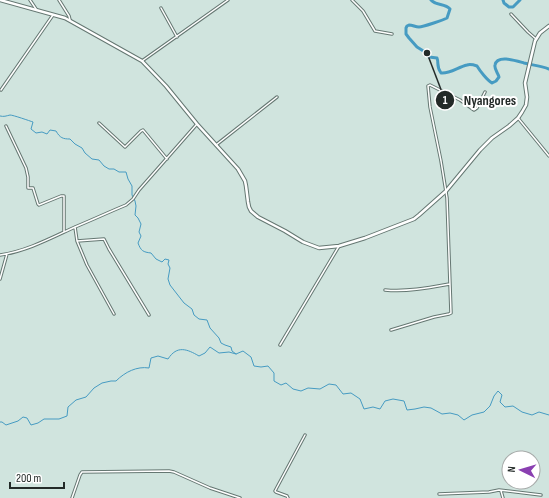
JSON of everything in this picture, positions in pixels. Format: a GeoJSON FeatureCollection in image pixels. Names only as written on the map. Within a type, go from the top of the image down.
{"type":"FeatureCollection","features":[{"type":"Feature","properties":{"kind":"street"},"geometry":{"type":"LineString","coordinates":[[0,0],[70,20],[142,61],[166,86],[197,124],[242,174],[245,181],[251,211],[258,218],[285,231],[303,242],[315,247],[324,248],[339,246],[365,238],[417,217],[446,191],[488,141],[518,118],[526,104],[527,96],[525,83],[536,39],[540,33],[549,26]]}},
{"type":"Feature","properties":{"kind":"street"},"geometry":{"type":"LineString","coordinates":[[30,0],[37,10]]}},
{"type":"Feature","properties":{"kind":"street"},"geometry":{"type":"LineString","coordinates":[[59,0],[70,20]]}},
{"type":"Feature","properties":{"kind":"street"},"geometry":{"type":"LineString","coordinates":[[142,61],[228,0]]}},
{"type":"Feature","properties":{"kind":"street"},"geometry":{"type":"LineString","coordinates":[[352,0],[363,12],[375,31],[392,34]]}},
{"type":"Feature","properties":{"kind":"street"},"geometry":{"type":"LineString","coordinates":[[161,8],[177,37]]}},
{"type":"Feature","properties":{"kind":"street"},"geometry":{"type":"LineString","coordinates":[[511,14],[536,39]]}},
{"type":"Feature","properties":{"kind":"street"},"geometry":{"type":"LineString","coordinates":[[1,90],[53,15]]}},
{"type":"Feature","properties":{"kind":"street"},"geometry":{"type":"LineString","coordinates":[[391,330],[451,313],[446,191],[430,107],[428,86],[431,85],[474,110],[478,108],[485,92]]}},
{"type":"Feature","properties":{"kind":"street"},"geometry":{"type":"LineString","coordinates":[[216,145],[277,97]]}},
{"type":"Feature","properties":{"kind":"street"},"geometry":{"type":"LineString","coordinates":[[518,118],[549,156]]}},
{"type":"Feature","properties":{"kind":"street"},"geometry":{"type":"LineString","coordinates":[[99,123],[125,147],[143,130],[167,158]]}},
{"type":"Feature","properties":{"kind":"street"},"geometry":{"type":"LineString","coordinates":[[0,255],[22,250],[75,228],[119,208],[134,199],[139,190],[197,124]]}},
{"type":"Feature","properties":{"kind":"street"},"geometry":{"type":"LineString","coordinates":[[6,126],[26,168],[28,188],[33,188],[38,204],[43,204],[64,196],[64,232]]}},
{"type":"Feature","properties":{"kind":"street"},"geometry":{"type":"LineString","coordinates":[[75,228],[77,241],[87,265],[114,314]]}},
{"type":"Feature","properties":{"kind":"street"},"geometry":{"type":"LineString","coordinates":[[77,241],[104,239],[149,315]]}},
{"type":"Feature","properties":{"kind":"street"},"geometry":{"type":"LineString","coordinates":[[280,345],[339,246]]}},
{"type":"Feature","properties":{"kind":"street"},"geometry":{"type":"LineString","coordinates":[[0,279],[7,254]]}},
{"type":"Feature","properties":{"kind":"street"},"geometry":{"type":"LineString","coordinates":[[385,290],[411,291],[450,284]]}},
{"type":"Feature","properties":{"kind":"street"},"geometry":{"type":"LineString","coordinates":[[288,498],[287,496],[275,491],[305,435]]}},
{"type":"Feature","properties":{"kind":"street"},"geometry":{"type":"LineString","coordinates":[[72,498],[81,472],[171,471],[210,488],[240,498]]}},
{"type":"Feature","properties":{"kind":"street"},"geometry":{"type":"LineString","coordinates":[[500,491],[503,498]]}},
{"type":"Feature","properties":{"kind":"street"},"geometry":{"type":"LineString","coordinates":[[439,494],[500,491],[541,495]]}},
{"type":"Feature","properties":{"kind":"waterway"},"geometry":{"type":"LineString","coordinates":[[431,0],[450,9],[447,18],[421,27],[409,25],[406,28],[406,34],[417,47],[425,52],[429,57],[437,58],[441,73],[467,65],[473,65],[477,66],[492,83],[499,77],[495,65],[499,60],[503,59],[549,69]]}},
{"type":"Feature","properties":{"kind":"waterway"},"geometry":{"type":"LineString","coordinates":[[503,0],[509,7],[513,7],[520,0]]}},
{"type":"Feature","properties":{"kind":"waterway"},"geometry":{"type":"LineString","coordinates":[[0,116],[12,115],[33,122],[31,129],[36,133],[42,132],[47,134],[50,130],[56,131],[60,137],[70,139],[82,148],[92,159],[99,160],[109,169],[114,169],[119,172],[126,172],[132,186],[132,195],[136,206],[135,215],[141,224],[139,232],[141,236],[138,243],[140,248],[144,252],[151,253],[156,259],[162,262],[165,259],[169,260],[168,264],[170,268],[168,279],[170,285],[184,303],[192,309],[194,315],[199,319],[207,320],[210,328],[219,338],[221,343],[231,347],[232,351],[236,354]]}},
{"type":"Feature","properties":{"kind":"waterway"},"geometry":{"type":"LineString","coordinates":[[0,422],[6,425],[18,421],[23,417],[27,418],[31,425],[44,419],[59,419],[67,416],[68,407],[76,400],[86,397],[94,388],[102,383],[116,381],[127,372],[136,369],[149,368],[151,358],[158,356],[168,359],[179,350],[186,350],[199,356],[205,353],[210,347],[219,353],[229,352],[236,354],[243,351],[251,357],[254,366],[268,366],[274,373],[274,381],[281,385],[286,383],[293,389],[301,391],[308,388],[320,389],[329,384],[336,385],[343,394],[351,393],[360,399],[364,409],[373,407],[380,409],[385,401],[393,399],[404,401],[407,410],[424,407],[431,408],[442,414],[450,413],[458,415],[464,420],[472,415],[484,412],[490,406],[498,391],[502,395],[500,402],[505,407],[513,406],[522,412],[532,415],[539,412],[549,415]]}},
{"type":"Feature","properties":{"kind":"place","name":"Nyangores"},"geometry":{"type":"Point","coordinates":[427,53]}}]}
